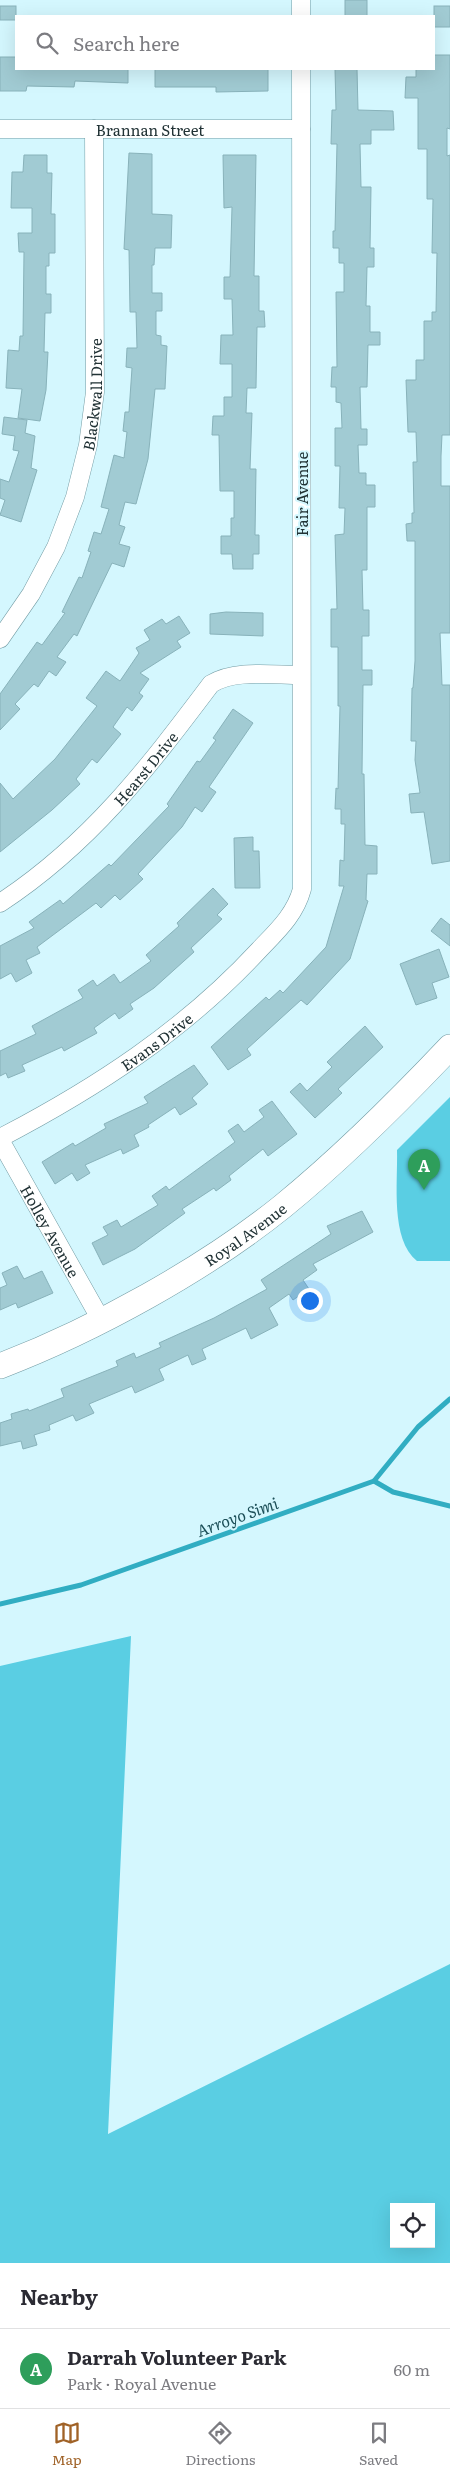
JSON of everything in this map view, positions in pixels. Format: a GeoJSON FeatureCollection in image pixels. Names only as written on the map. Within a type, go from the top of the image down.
{"type":"FeatureCollection","features":[{"type":"Feature","properties":{"kind":"main road","name":"Royal Avenue"},"geometry":{"type":"LineString","coordinates":[[0,1366],[43,1350],[101,1320],[227,1246],[281,1207],[335,1162],[398,1102],[450,1047]]}},
{"type":"Feature","properties":{"kind":"street"},"geometry":{"type":"LineString","coordinates":[[301,0],[301,15]]}},
{"type":"Feature","properties":{"kind":"street","name":"Fair Avenue"},"geometry":{"type":"LineString","coordinates":[[290,917],[298,904],[302,889],[301,70]]}},
{"type":"Feature","properties":{"kind":"street","name":"Brannan Street"},"geometry":{"type":"LineString","coordinates":[[0,129],[301,129]]}},
{"type":"Feature","properties":{"kind":"street","name":"Blackwall Drive"},"geometry":{"type":"LineString","coordinates":[[0,639],[31,594],[56,547],[75,497],[88,445],[95,392],[94,129]]}},
{"type":"Feature","properties":{"kind":"street","name":"Hearst Drive"},"geometry":{"type":"LineString","coordinates":[[0,903],[58,860],[94,827],[148,768],[211,684],[220,678],[232,675],[301,675]]}},
{"type":"Feature","properties":{"kind":"street","name":"Evans Drive"},"geometry":{"type":"LineString","coordinates":[[0,1139],[64,1104],[134,1059],[185,1020],[240,971],[290,917]]}},
{"type":"Feature","properties":{"kind":"street","name":"Holley Avenue"},"geometry":{"type":"LineString","coordinates":[[0,1139],[101,1320]]}},
{"type":"Feature","properties":{"kind":"shaded area"},"geometry":{"type":"Polygon","coordinates":[[[450,1097],[450,1261],[417,1261],[408,1251],[399,1225],[397,1210],[397,1150],[450,1097]]]}},
{"type":"Feature","properties":{"kind":"shaded area"},"geometry":{"type":"Polygon","coordinates":[[[131,1636],[108,2134],[450,1964],[450,2263],[0,2263],[0,1666],[131,1636]]]}},
{"type":"Feature","properties":{"kind":"building"},"geometry":{"type":"Polygon","coordinates":[[[345,0],[367,0],[367,15],[345,15],[345,0]]]}},
{"type":"Feature","properties":{"kind":"building"},"geometry":{"type":"Polygon","coordinates":[[[0,6],[16,6],[15,20],[0,20],[0,6]]]}},
{"type":"Feature","properties":{"kind":"building"},"geometry":{"type":"Polygon","coordinates":[[[434,6],[450,6],[450,27],[435,27],[434,6]]]}},
{"type":"Feature","properties":{"kind":"building"},"geometry":{"type":"Polygon","coordinates":[[[435,55],[450,55],[450,129],[447,128],[447,156],[450,155],[450,435],[442,435],[441,486],[450,486],[450,633],[440,633],[442,685],[450,685],[450,861],[432,864],[424,812],[411,813],[409,794],[420,793],[415,760],[416,741],[411,741],[412,688],[415,661],[415,541],[407,541],[406,524],[412,523],[412,513],[414,513],[413,462],[417,462],[416,432],[408,432],[406,380],[416,380],[416,360],[424,360],[424,321],[432,321],[432,312],[436,312],[437,253],[432,253],[433,199],[427,199],[427,149],[418,149],[418,98],[405,98],[406,77],[416,77],[416,70],[435,70],[435,55]]]}},
{"type":"Feature","properties":{"kind":"building"},"geometry":{"type":"Polygon","coordinates":[[[0,57],[15,57],[15,70],[128,70],[128,83],[75,81],[74,87],[27,86],[26,91],[0,91],[0,57]]]}},
{"type":"Feature","properties":{"kind":"building"},"geometry":{"type":"Polygon","coordinates":[[[155,70],[268,70],[268,91],[216,92],[216,87],[155,87],[155,70]]]}},
{"type":"Feature","properties":{"kind":"building"},"geometry":{"type":"Polygon","coordinates":[[[335,70],[357,70],[358,110],[393,111],[394,130],[371,130],[371,144],[360,144],[361,187],[371,187],[370,248],[374,248],[374,267],[367,267],[366,306],[370,306],[370,332],[380,332],[380,345],[368,345],[367,387],[360,387],[361,429],[367,429],[367,445],[358,445],[359,473],[366,473],[366,485],[375,485],[375,507],[367,507],[367,570],[362,570],[363,610],[369,610],[369,636],[362,636],[362,670],[372,670],[372,685],[363,685],[362,774],[364,774],[365,845],[377,846],[377,874],[367,874],[366,900],[368,901],[350,959],[307,1005],[301,1000],[247,1049],[251,1055],[228,1070],[211,1047],[266,997],[269,1000],[280,990],[283,993],[326,947],[344,886],[339,886],[340,860],[344,861],[345,824],[341,824],[341,809],[335,809],[336,788],[338,789],[340,706],[338,706],[338,647],[331,647],[331,609],[337,609],[335,535],[344,534],[345,508],[339,508],[340,466],[335,466],[335,428],[342,428],[341,403],[336,402],[336,387],[331,387],[332,367],[337,367],[336,292],[344,292],[344,263],[339,263],[339,248],[333,248],[337,144],[331,144],[332,110],[336,110],[335,70]]]}},
{"type":"Feature","properties":{"kind":"building"},"geometry":{"type":"Polygon","coordinates":[[[129,153],[152,154],[152,214],[172,215],[171,248],[155,248],[154,265],[152,265],[152,293],[162,293],[162,311],[156,311],[156,335],[161,336],[161,345],[167,346],[165,389],[155,389],[148,459],[136,504],[125,502],[119,525],[125,527],[119,544],[130,547],[124,567],[112,563],[77,636],[74,634],[57,657],[66,662],[56,676],[49,671],[38,687],[34,684],[15,704],[20,709],[0,730],[0,694],[37,642],[42,645],[65,613],[62,612],[79,577],[82,578],[91,552],[88,551],[94,532],[101,534],[109,509],[101,507],[114,455],[124,458],[127,432],[123,431],[125,412],[129,412],[132,368],[126,367],[127,348],[137,348],[136,312],[130,312],[129,250],[124,249],[129,153]]]}},
{"type":"Feature","properties":{"kind":"building"},"geometry":{"type":"Polygon","coordinates":[[[24,155],[47,155],[47,173],[52,173],[51,214],[55,214],[55,253],[49,253],[49,266],[46,266],[46,294],[51,294],[51,313],[45,313],[44,352],[48,352],[46,390],[40,421],[18,418],[22,389],[6,388],[8,350],[19,351],[20,336],[23,336],[24,252],[19,252],[18,233],[32,233],[32,208],[11,208],[12,172],[23,172],[24,155]]]}},
{"type":"Feature","properties":{"kind":"building"},"geometry":{"type":"Polygon","coordinates":[[[223,155],[256,155],[254,276],[259,276],[259,311],[264,311],[265,327],[257,327],[256,388],[247,388],[246,413],[252,413],[250,469],[256,469],[255,535],[259,535],[259,554],[253,554],[253,569],[233,569],[232,554],[221,554],[221,536],[231,536],[231,518],[234,518],[234,491],[220,491],[219,435],[212,435],[213,416],[224,416],[224,397],[232,397],[232,364],[220,364],[221,335],[233,335],[232,299],[224,299],[224,277],[230,277],[232,207],[224,208],[223,155]]]}},
{"type":"Feature","properties":{"kind":"building"},"geometry":{"type":"Polygon","coordinates":[[[4,417],[27,420],[25,433],[35,436],[31,468],[37,470],[21,522],[0,515],[5,500],[0,498],[0,479],[9,482],[19,451],[13,450],[15,436],[2,434],[4,417]]]}},
{"type":"Feature","properties":{"kind":"building"},"geometry":{"type":"Polygon","coordinates":[[[226,612],[263,613],[263,636],[210,634],[210,614],[226,612]]]}},
{"type":"Feature","properties":{"kind":"building"},"geometry":{"type":"Polygon","coordinates":[[[179,616],[190,633],[177,641],[181,647],[140,673],[149,679],[139,693],[143,696],[132,711],[127,707],[113,727],[121,734],[97,763],[92,759],[76,779],[80,784],[52,810],[0,852],[0,783],[13,799],[55,759],[97,706],[86,698],[106,671],[120,681],[139,653],[136,648],[150,640],[144,630],[162,619],[166,624],[179,616]]]}},
{"type":"Feature","properties":{"kind":"building"},"geometry":{"type":"Polygon","coordinates":[[[233,709],[253,723],[209,787],[216,792],[202,812],[195,807],[182,827],[138,874],[143,879],[120,900],[115,895],[101,908],[96,903],[37,947],[40,953],[26,960],[32,973],[16,982],[11,973],[0,979],[0,946],[34,928],[29,922],[60,900],[63,904],[109,864],[111,866],[169,806],[167,804],[197,761],[200,762],[216,740],[213,738],[233,709]]]}},
{"type":"Feature","properties":{"kind":"building"},"geometry":{"type":"Polygon","coordinates":[[[253,837],[253,851],[259,851],[260,888],[235,888],[234,838],[253,837]]]}},
{"type":"Feature","properties":{"kind":"building"},"geometry":{"type":"Polygon","coordinates":[[[213,888],[228,904],[217,915],[222,919],[191,948],[194,952],[154,988],[130,1004],[133,1009],[119,1019],[115,1013],[94,1028],[97,1033],[64,1051],[62,1047],[22,1065],[25,1071],[8,1078],[6,1073],[0,1076],[0,1051],[36,1034],[32,1026],[83,998],[78,990],[93,980],[97,986],[114,974],[120,983],[151,961],[146,955],[179,926],[177,923],[213,888]]]}},
{"type":"Feature","properties":{"kind":"building"},"geometry":{"type":"Polygon","coordinates":[[[441,918],[450,925],[450,946],[431,931],[441,918]]]}},
{"type":"Feature","properties":{"kind":"building"},"geometry":{"type":"Polygon","coordinates":[[[439,949],[449,977],[432,983],[437,998],[416,1005],[400,964],[439,949]]]}},
{"type":"Feature","properties":{"kind":"building"},"geometry":{"type":"Polygon","coordinates":[[[365,1026],[383,1047],[338,1089],[342,1093],[315,1118],[290,1092],[300,1083],[307,1091],[332,1067],[327,1062],[365,1026]]]}},
{"type":"Feature","properties":{"kind":"building"},"geometry":{"type":"Polygon","coordinates":[[[194,1065],[208,1084],[192,1098],[197,1104],[180,1115],[175,1107],[148,1125],[149,1127],[134,1135],[139,1146],[123,1154],[121,1149],[85,1165],[90,1173],[77,1181],[72,1173],[55,1184],[42,1162],[73,1143],[75,1146],[106,1128],[104,1124],[148,1103],[144,1097],[194,1065]]]}},
{"type":"Feature","properties":{"kind":"building"},"geometry":{"type":"Polygon","coordinates":[[[272,1101],[297,1134],[268,1156],[263,1149],[229,1176],[231,1180],[216,1191],[214,1188],[182,1209],[185,1213],[135,1249],[103,1265],[92,1243],[108,1235],[103,1227],[117,1220],[121,1227],[158,1205],[152,1196],[166,1186],[169,1190],[235,1142],[228,1131],[238,1124],[244,1132],[264,1117],[259,1110],[272,1101]]]}},
{"type":"Feature","properties":{"kind":"building"},"geometry":{"type":"Polygon","coordinates":[[[362,1211],[373,1232],[313,1264],[317,1270],[303,1280],[309,1289],[293,1300],[289,1294],[269,1308],[278,1325],[251,1339],[246,1328],[202,1349],[206,1359],[192,1365],[188,1355],[159,1369],[164,1380],[135,1393],[132,1386],[89,1404],[94,1413],[76,1421],[73,1415],[49,1425],[50,1430],[34,1435],[37,1445],[23,1449],[21,1441],[0,1446],[0,1423],[12,1419],[11,1414],[28,1409],[29,1411],[64,1397],[61,1389],[118,1366],[116,1361],[134,1353],[136,1358],[161,1347],[159,1343],[214,1318],[267,1289],[261,1280],[331,1234],[327,1226],[362,1211]]]}},
{"type":"Feature","properties":{"kind":"building"},"geometry":{"type":"Polygon","coordinates":[[[17,1266],[24,1279],[42,1271],[53,1293],[18,1308],[16,1303],[0,1310],[0,1288],[7,1285],[2,1273],[17,1266]]]}},
{"type":"Feature","properties":{"kind":"waterway","name":"Arroyo Simi"},"geometry":{"type":"LineString","coordinates":[[0,1604],[81,1585],[374,1481],[418,1427],[450,1399]]}},
{"type":"Feature","properties":{"kind":"waterway"},"geometry":{"type":"LineString","coordinates":[[374,1481],[393,1492],[450,1506]]}},
{"type":"Feature","properties":{"kind":"place","name":"Darrah Volunteer Park"},"geometry":{"type":"Point","coordinates":[424,1190]}}]}
